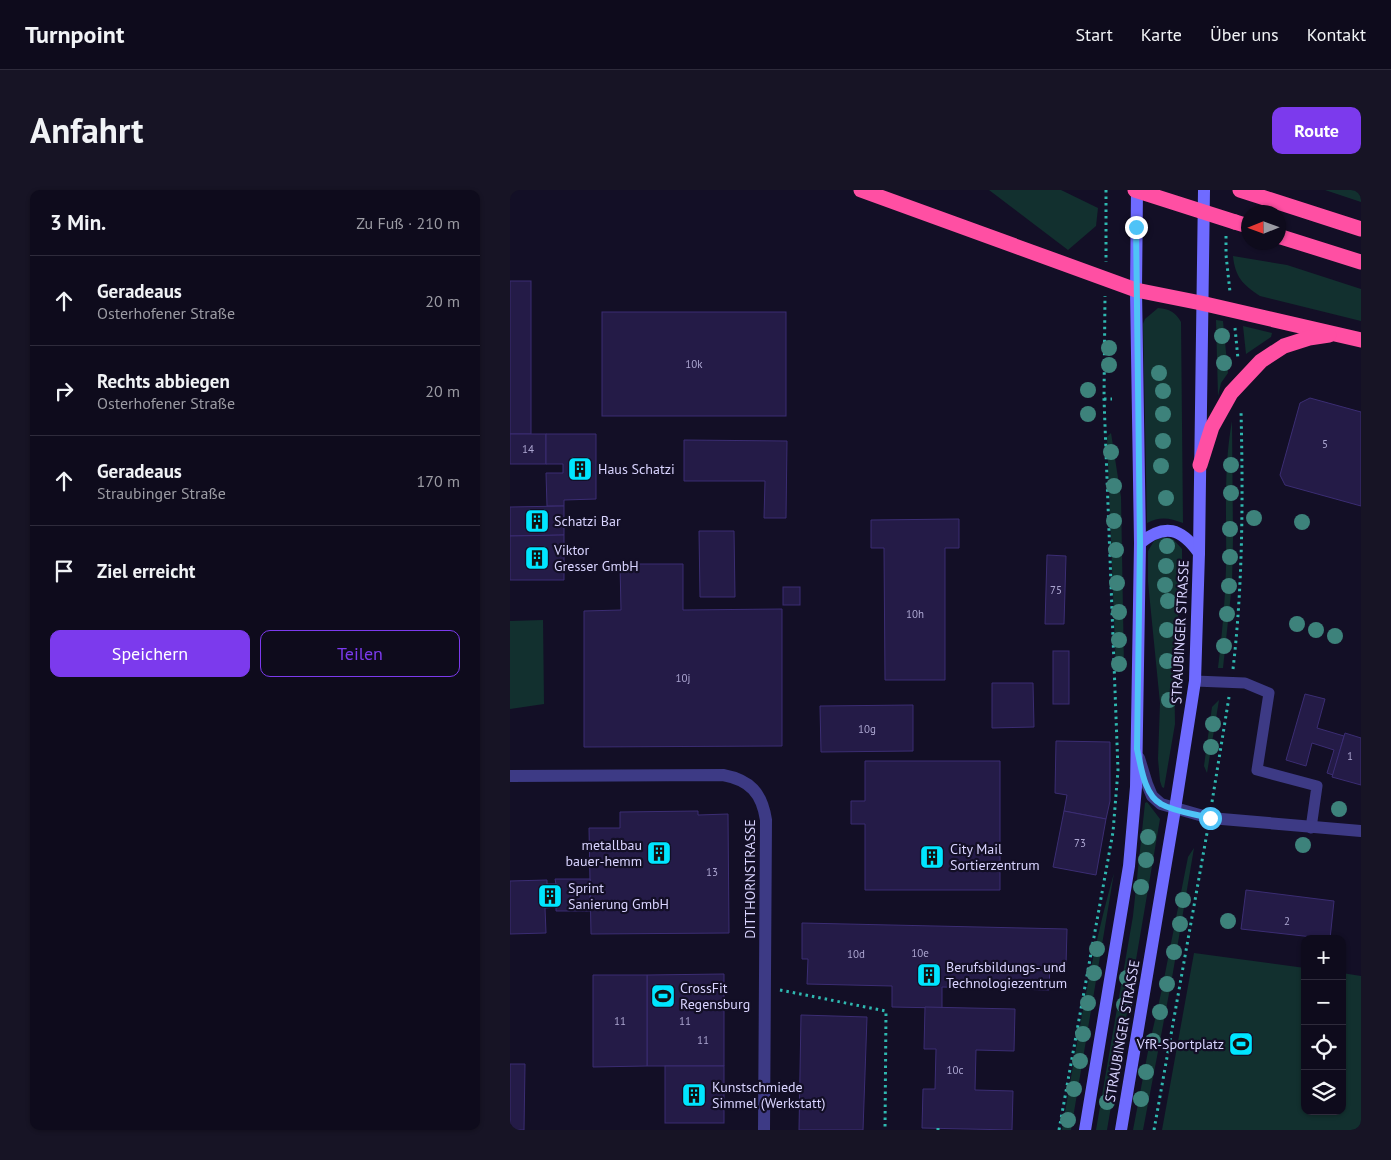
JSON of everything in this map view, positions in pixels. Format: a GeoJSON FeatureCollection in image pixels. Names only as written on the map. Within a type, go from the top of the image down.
{"type":"FeatureCollection","features":[{"type":"Feature","properties":{"kind":"highway"},"geometry":{"type":"LineString","coordinates":[[861,190],[1136,290],[1202,303],[1361,340]]}},
{"type":"Feature","properties":{"kind":"highway"},"geometry":{"type":"LineString","coordinates":[[1136,190],[1236,225]]}},
{"type":"Feature","properties":{"kind":"highway"},"geometry":{"type":"LineString","coordinates":[[1240,190],[1361,229]]}},
{"type":"Feature","properties":{"kind":"highway"},"geometry":{"type":"LineString","coordinates":[[1286,239],[1361,262]]}},
{"type":"Feature","properties":{"kind":"highway"},"geometry":{"type":"LineString","coordinates":[[1200,464],[1212,427],[1231,392],[1261,361],[1284,346],[1309,338],[1337,334]]}},
{"type":"Feature","properties":{"kind":"main road","name":"STRAUBINGER STRASSE"},"geometry":{"type":"LineString","coordinates":[[1085,1130],[1129,866],[1137,749],[1140,543],[1136,190]]}},
{"type":"Feature","properties":{"kind":"main road","name":"STRAUBINGER STRASSE"},"geometry":{"type":"LineString","coordinates":[[1120,1130],[1175,809],[1194,681],[1199,553],[1204,190]]}},
{"type":"Feature","properties":{"kind":"main road"},"geometry":{"type":"LineString","coordinates":[[1140,543],[1156,532],[1165,530],[1175,532],[1190,540],[1199,553]]}},
{"type":"Feature","properties":{"kind":"street"},"geometry":{"type":"LineString","coordinates":[[1137,749],[1142,772],[1152,796],[1161,804],[1210,818],[1361,831]]}},
{"type":"Feature","properties":{"kind":"street","name":"DITTHORNSTRASSE"},"geometry":{"type":"LineString","coordinates":[[510,776],[723,775],[737,777],[750,785],[758,794],[764,805],[766,820],[764,1130]]}},
{"type":"Feature","properties":{"kind":"lane"},"geometry":{"type":"LineString","coordinates":[[1194,681],[1245,683],[1269,693],[1257,770],[1316,786],[1311,828]]}},
{"type":"Feature","properties":{"kind":"path"},"geometry":{"type":"LineString","coordinates":[[1059,1130],[1112,841],[1118,770],[1104,399],[1107,249],[1106,190]]}},
{"type":"Feature","properties":{"kind":"path"},"geometry":{"type":"LineString","coordinates":[[1154,1130],[1210,818],[1231,682],[1240,582],[1242,485],[1241,382],[1226,255],[1236,225]]}},
{"type":"Feature","properties":{"kind":"path"},"geometry":{"type":"LineString","coordinates":[[1104,399],[1112,399]]}},
{"type":"Feature","properties":{"kind":"path"},"geometry":{"type":"LineString","coordinates":[[765,987],[886,1011],[885,1130]]}},
{"type":"Feature","properties":{"kind":"green space"},"geometry":{"type":"Polygon","coordinates":[[[989,190],[1061,190],[1098,208],[1096,226],[1068,250],[989,190]]]}},
{"type":"Feature","properties":{"kind":"green space"},"geometry":{"type":"Polygon","coordinates":[[[1325,190],[1361,190],[1361,202],[1325,190]]]}},
{"type":"Feature","properties":{"kind":"green space"},"geometry":{"type":"Polygon","coordinates":[[[1233,256],[1287,265],[1361,289],[1361,321],[1260,296],[1241,280],[1236,270],[1233,256]]]}},
{"type":"Feature","properties":{"kind":"green space"},"geometry":{"type":"Polygon","coordinates":[[[1158,308],[1172,312],[1181,322],[1183,523],[1165,518],[1147,523],[1143,324],[1145,319],[1158,308]]]}},
{"type":"Feature","properties":{"kind":"green space"},"geometry":{"type":"Polygon","coordinates":[[[1216,320],[1223,321],[1228,373],[1221,383],[1218,396],[1216,320]]]}},
{"type":"Feature","properties":{"kind":"green space"},"geometry":{"type":"Polygon","coordinates":[[[1243,326],[1272,333],[1271,337],[1246,354],[1243,326]]]}},
{"type":"Feature","properties":{"kind":"green space"},"geometry":{"type":"Polygon","coordinates":[[[1232,421],[1232,584],[1223,668],[1218,668],[1225,594],[1227,458],[1232,421]]]}},
{"type":"Feature","properties":{"kind":"green space"},"geometry":{"type":"Polygon","coordinates":[[[1111,433],[1121,497],[1124,667],[1116,671],[1107,437],[1111,433]]]}},
{"type":"Feature","properties":{"kind":"green space"},"geometry":{"type":"Polygon","coordinates":[[[1163,537],[1173,539],[1182,549],[1174,664],[1175,724],[1164,788],[1160,781],[1158,759],[1160,703],[1148,582],[1148,551],[1154,541],[1163,537]]]}},
{"type":"Feature","properties":{"kind":"green space"},"geometry":{"type":"Polygon","coordinates":[[[543,620],[544,704],[510,709],[510,621],[543,620]]]}},
{"type":"Feature","properties":{"kind":"green space"},"geometry":{"type":"Polygon","coordinates":[[[1219,700],[1207,773],[1204,766],[1212,707],[1219,700]]]}},
{"type":"Feature","properties":{"kind":"green space"},"geometry":{"type":"Polygon","coordinates":[[[1147,802],[1160,819],[1107,1130],[1096,1130],[1133,916],[1145,803],[1147,802]]]}},
{"type":"Feature","properties":{"kind":"green space"},"geometry":{"type":"Polygon","coordinates":[[[1194,848],[1143,1130],[1133,1130],[1188,857],[1194,848]]]}},
{"type":"Feature","properties":{"kind":"green space"},"geometry":{"type":"Polygon","coordinates":[[[1114,873],[1071,1130],[1062,1130],[1091,969],[1114,873]]]}},
{"type":"Feature","properties":{"kind":"green space","name":"VfR-Sportplatz"},"geometry":{"type":"Polygon","coordinates":[[[1194,953],[1301,967],[1301,1115],[1346,1115],[1346,974],[1361,976],[1361,1130],[1162,1130],[1194,953]]]}},
{"type":"Feature","properties":{"kind":"building"},"geometry":{"type":"Polygon","coordinates":[[[510,281],[531,281],[531,434],[510,434],[510,281]]]}},
{"type":"Feature","properties":{"kind":"building"},"geometry":{"type":"Polygon","coordinates":[[[602,312],[786,312],[786,416],[602,416],[602,312]]]}},
{"type":"Feature","properties":{"kind":"building"},"geometry":{"type":"Polygon","coordinates":[[[1310,398],[1361,412],[1361,506],[1285,485],[1280,475],[1300,403],[1310,398]]]}},
{"type":"Feature","properties":{"kind":"building"},"geometry":{"type":"Polygon","coordinates":[[[510,434],[546,434],[546,464],[510,464],[510,434]]]}},
{"type":"Feature","properties":{"kind":"building","name":"Haus Schatzi"},"geometry":{"type":"Polygon","coordinates":[[[546,434],[596,434],[596,499],[564,500],[564,506],[547,506],[546,473],[563,473],[563,464],[546,464],[546,434]]]}},
{"type":"Feature","properties":{"kind":"building"},"geometry":{"type":"Polygon","coordinates":[[[684,440],[787,441],[786,518],[764,518],[765,481],[684,481],[684,440]]]}},
{"type":"Feature","properties":{"kind":"building","name":"Schatzi Bar"},"geometry":{"type":"Polygon","coordinates":[[[564,506],[564,535],[510,536],[510,507],[564,506]]]}},
{"type":"Feature","properties":{"kind":"building"},"geometry":{"type":"Polygon","coordinates":[[[959,519],[959,548],[945,548],[945,680],[885,680],[884,548],[871,548],[871,520],[959,519]]]}},
{"type":"Feature","properties":{"kind":"building"},"geometry":{"type":"Polygon","coordinates":[[[699,531],[734,531],[735,597],[700,597],[699,531]]]}},
{"type":"Feature","properties":{"kind":"building","name":"Viktor Gresser GmbH"},"geometry":{"type":"Polygon","coordinates":[[[564,535],[564,580],[510,580],[510,536],[564,535]]]}},
{"type":"Feature","properties":{"kind":"building"},"geometry":{"type":"Polygon","coordinates":[[[1047,555],[1066,556],[1064,624],[1045,624],[1047,555]]]}},
{"type":"Feature","properties":{"kind":"building"},"geometry":{"type":"Polygon","coordinates":[[[620,564],[683,564],[683,610],[782,609],[782,746],[584,747],[584,611],[621,610],[620,564]]]}},
{"type":"Feature","properties":{"kind":"building"},"geometry":{"type":"Polygon","coordinates":[[[783,587],[800,587],[800,605],[783,605],[783,587]]]}},
{"type":"Feature","properties":{"kind":"building"},"geometry":{"type":"Polygon","coordinates":[[[1053,651],[1069,651],[1069,704],[1053,704],[1053,651]]]}},
{"type":"Feature","properties":{"kind":"building"},"geometry":{"type":"Polygon","coordinates":[[[992,683],[1033,683],[1034,727],[992,728],[992,683]]]}},
{"type":"Feature","properties":{"kind":"building"},"geometry":{"type":"Polygon","coordinates":[[[1305,694],[1325,699],[1317,728],[1344,736],[1333,775],[1327,773],[1334,750],[1312,743],[1306,766],[1286,760],[1305,694]]]}},
{"type":"Feature","properties":{"kind":"building"},"geometry":{"type":"Polygon","coordinates":[[[913,705],[913,751],[821,752],[820,706],[913,705]]]}},
{"type":"Feature","properties":{"kind":"building"},"geometry":{"type":"Polygon","coordinates":[[[1345,733],[1361,738],[1361,785],[1332,777],[1345,733]]]}},
{"type":"Feature","properties":{"kind":"building"},"geometry":{"type":"Polygon","coordinates":[[[1056,741],[1110,742],[1110,801],[1106,819],[1064,811],[1067,795],[1055,793],[1056,741]]]}},
{"type":"Feature","properties":{"kind":"building","name":"City Mail Sortierzentrum"},"geometry":{"type":"Polygon","coordinates":[[[865,761],[1000,761],[1000,890],[865,890],[865,824],[851,824],[851,801],[865,801],[865,761]]]}},
{"type":"Feature","properties":{"kind":"building","name":"metallbau bauer-hemm"},"geometry":{"type":"Polygon","coordinates":[[[698,811],[698,815],[728,814],[729,933],[591,934],[589,828],[620,828],[620,812],[698,811]]]}},
{"type":"Feature","properties":{"kind":"building"},"geometry":{"type":"Polygon","coordinates":[[[1064,811],[1106,819],[1096,875],[1053,867],[1064,811]]]}},
{"type":"Feature","properties":{"kind":"building","name":"Sprint Sanierung GmbH"},"geometry":{"type":"Polygon","coordinates":[[[555,879],[590,879],[590,911],[556,911],[556,907],[545,908],[546,933],[510,934],[510,881],[547,880],[547,884],[556,884],[555,879]]]}},
{"type":"Feature","properties":{"kind":"building"},"geometry":{"type":"Polygon","coordinates":[[[1246,890],[1334,901],[1330,935],[1301,936],[1241,929],[1246,890]]]}},
{"type":"Feature","properties":{"kind":"building","name":"Berufsbildungs- und Technologiezentrum"},"geometry":{"type":"Polygon","coordinates":[[[802,923],[1067,929],[1066,965],[1050,964],[1049,990],[942,987],[942,1008],[892,1007],[892,986],[807,984],[808,959],[802,959],[802,923]]]}},
{"type":"Feature","properties":{"kind":"building"},"geometry":{"type":"Polygon","coordinates":[[[724,974],[724,1066],[647,1066],[647,975],[724,974]]]}},
{"type":"Feature","properties":{"kind":"building"},"geometry":{"type":"Polygon","coordinates":[[[593,975],[647,975],[647,1066],[593,1067],[593,975]]]}},
{"type":"Feature","properties":{"kind":"building"},"geometry":{"type":"Polygon","coordinates":[[[925,1007],[1015,1009],[1014,1051],[976,1050],[975,1090],[1013,1091],[1012,1130],[922,1128],[923,1089],[935,1089],[936,1049],[924,1049],[925,1007]]]}},
{"type":"Feature","properties":{"kind":"building"},"geometry":{"type":"Polygon","coordinates":[[[801,1015],[867,1017],[863,1130],[799,1130],[801,1015]]]}},
{"type":"Feature","properties":{"kind":"building"},"geometry":{"type":"Polygon","coordinates":[[[510,1064],[525,1064],[524,1130],[510,1130],[510,1064]]]}},
{"type":"Feature","properties":{"kind":"building","name":"Kunstschmiede Simmel (Werkstatt)"},"geometry":{"type":"Polygon","coordinates":[[[665,1066],[724,1066],[724,1123],[665,1123],[665,1066]]]}},
{"type":"Feature","properties":{"kind":"place","name":"Haus Schatzi"},"geometry":{"type":"Point","coordinates":[580,469]}},
{"type":"Feature","properties":{"kind":"place","name":"Schatzi Bar"},"geometry":{"type":"Point","coordinates":[537,521]}},
{"type":"Feature","properties":{"kind":"place","name":"Viktor Gresser GmbH"},"geometry":{"type":"Point","coordinates":[537,558]}},
{"type":"Feature","properties":{"kind":"place","name":"metallbau bauer-hemm"},"geometry":{"type":"Point","coordinates":[659,853]}},
{"type":"Feature","properties":{"kind":"place","name":"City Mail Sortierzentrum"},"geometry":{"type":"Point","coordinates":[932,857]}},
{"type":"Feature","properties":{"kind":"place","name":"Sprint Sanierung GmbH"},"geometry":{"type":"Point","coordinates":[550,896]}},
{"type":"Feature","properties":{"kind":"place","name":"Berufsbildungs- und Technologiezentrum"},"geometry":{"type":"Point","coordinates":[929,975]}},
{"type":"Feature","properties":{"kind":"place","name":"CrossFit Regensburg"},"geometry":{"type":"Point","coordinates":[663,996]}},
{"type":"Feature","properties":{"kind":"place","name":"VfR-Sportplatz"},"geometry":{"type":"Point","coordinates":[1241,1044]}},
{"type":"Feature","properties":{"kind":"place","name":"Kunstschmiede Simmel (Werkstatt)"},"geometry":{"type":"Point","coordinates":[694,1095]}},
{"type":"Feature","properties":{"kind":"route"},"geometry":{"type":"LineString","coordinates":[[1136,227],[1140,543],[1137,749],[1142,772],[1152,796],[1161,804],[1210,818]]}}]}
